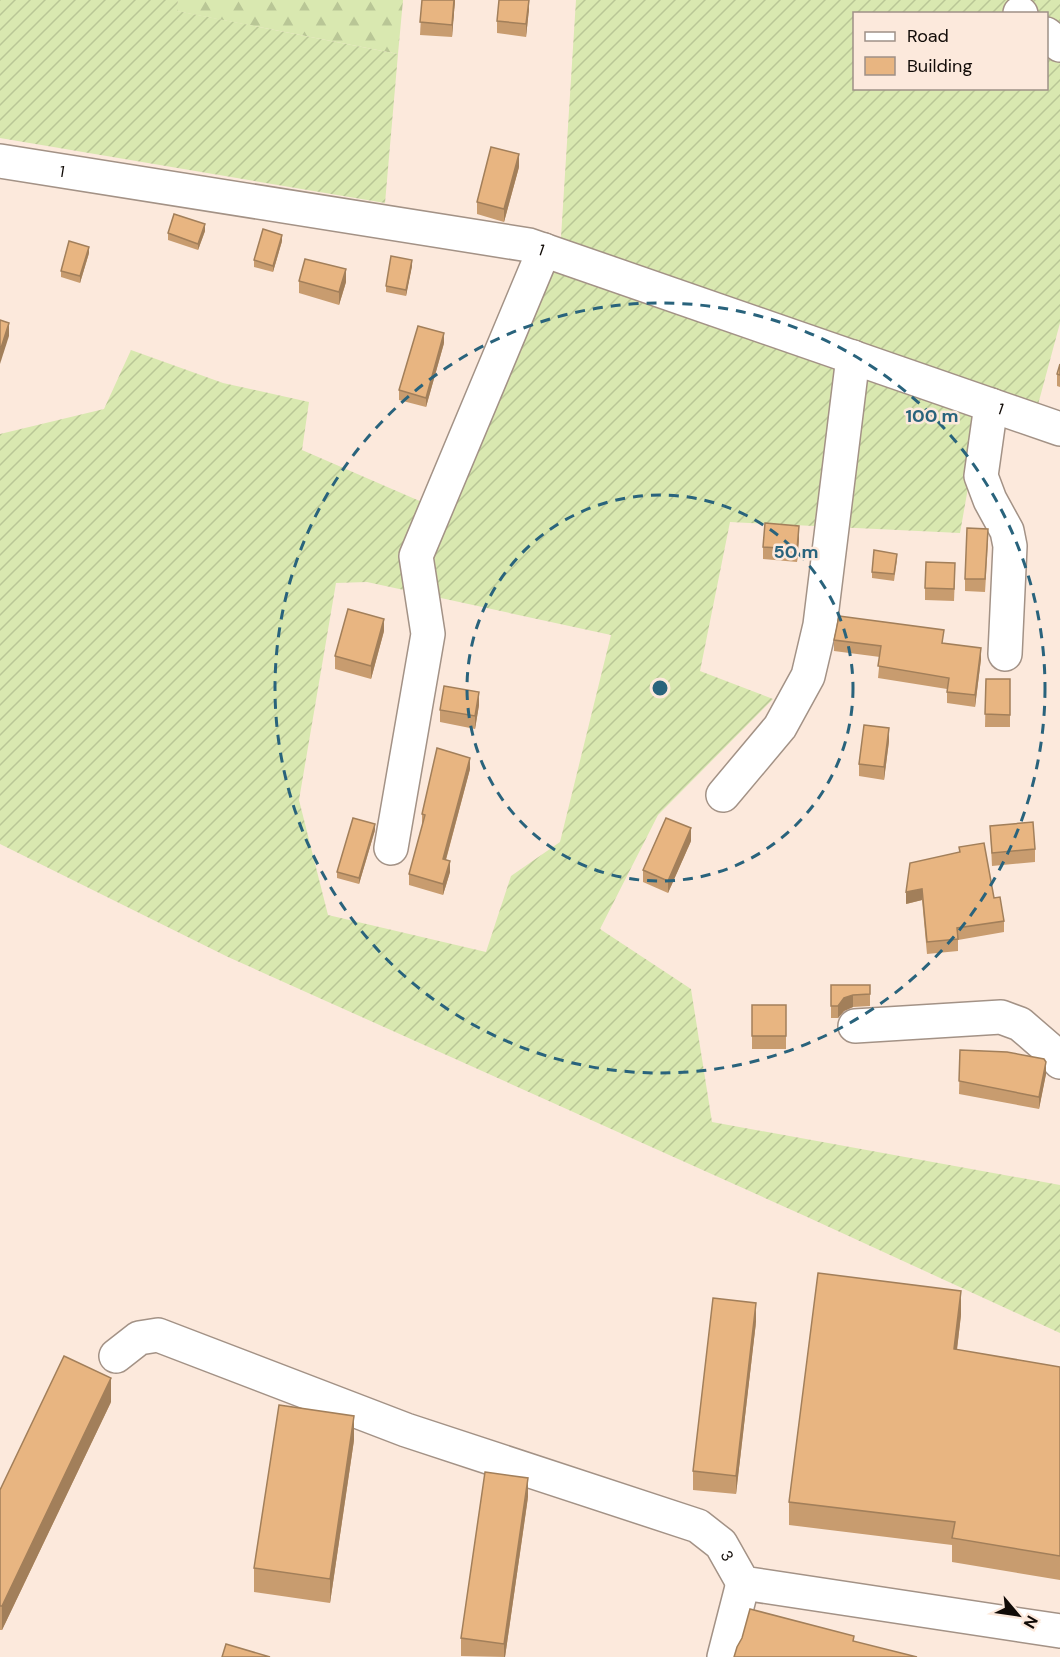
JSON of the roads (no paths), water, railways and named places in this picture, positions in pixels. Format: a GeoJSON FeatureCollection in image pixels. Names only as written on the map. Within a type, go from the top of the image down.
{"type":"FeatureCollection","features":[{"type":"Feature","properties":{"kind":"street"},"geometry":{"type":"LineString","coordinates":[[1048,35],[1060,45]]}},
{"type":"Feature","properties":{"kind":"street","name":"1"},"geometry":{"type":"LineString","coordinates":[[0,161],[529,245],[1060,429]]}},
{"type":"Feature","properties":{"kind":"street"},"geometry":{"type":"LineString","coordinates":[[391,848],[428,634],[416,556],[544,250]]}},
{"type":"Feature","properties":{"kind":"street"},"geometry":{"type":"LineString","coordinates":[[723,795],[780,728],[808,676],[820,625],[853,357]]}},
{"type":"Feature","properties":{"kind":"street"},"geometry":{"type":"LineString","coordinates":[[991,405],[981,476],[990,500],[1007,531],[1010,546],[1005,654]]}},
{"type":"Feature","properties":{"kind":"street"},"geometry":{"type":"LineString","coordinates":[[855,1026],[1001,1017],[1020,1024],[1060,1062]]}},
{"type":"Feature","properties":{"kind":"street","name":"3"},"geometry":{"type":"LineString","coordinates":[[116,1356],[139,1338],[158,1335],[406,1430],[698,1526],[721,1544],[743,1583]]}},
{"type":"Feature","properties":{"kind":"street"},"geometry":{"type":"LineString","coordinates":[[724,1657],[743,1583],[1060,1631]]}}]}
